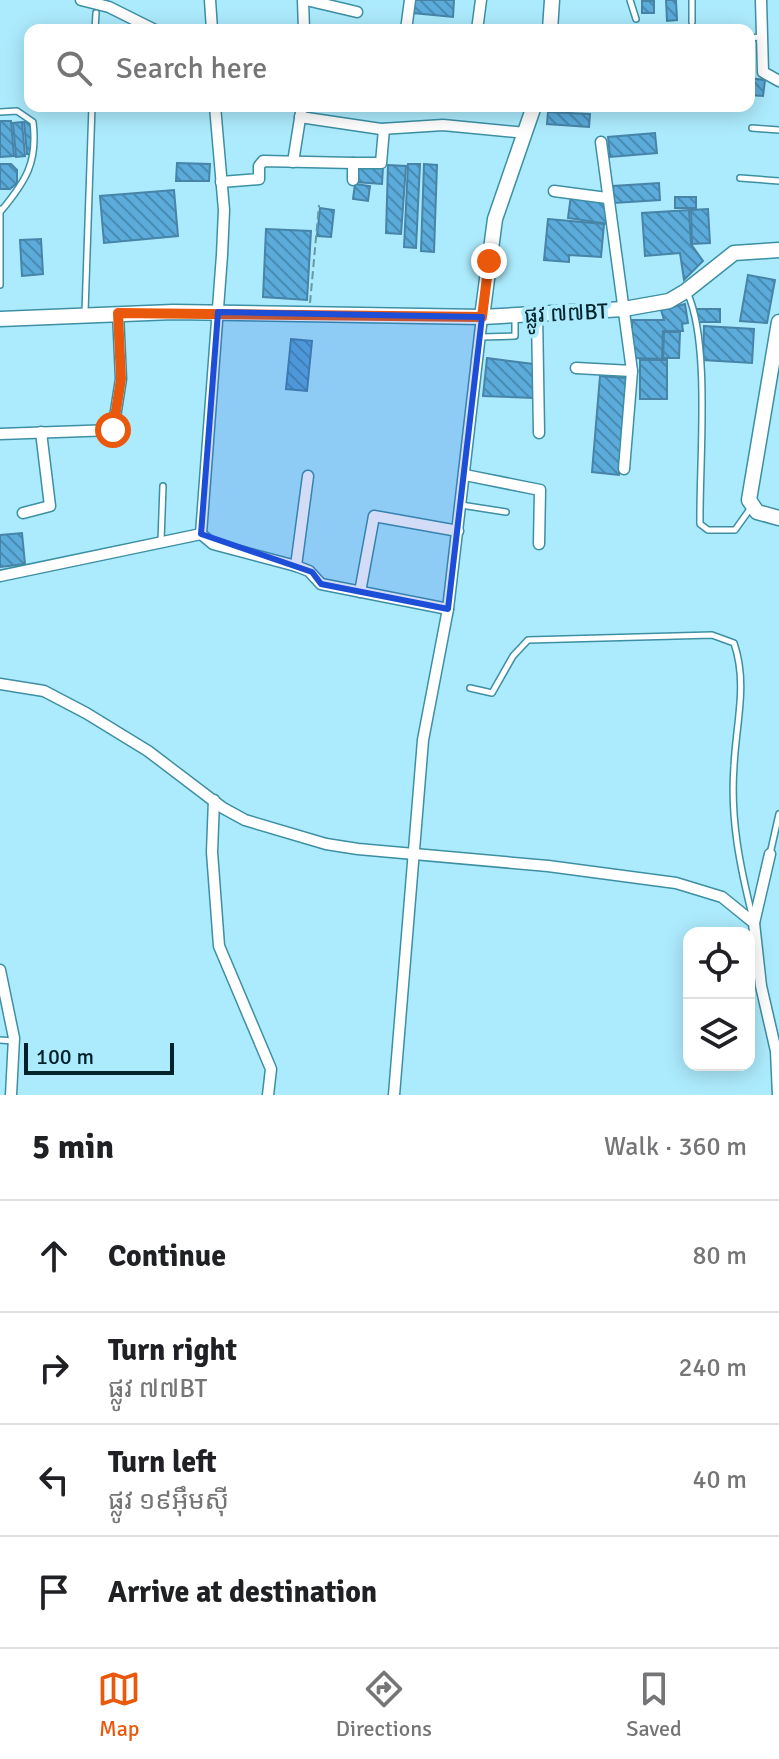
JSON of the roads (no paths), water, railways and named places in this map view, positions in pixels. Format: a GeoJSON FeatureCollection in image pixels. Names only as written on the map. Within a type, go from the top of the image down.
{"type":"FeatureCollection","features":[{"type":"Feature","properties":{"kind":"street"},"geometry":{"type":"LineString","coordinates":[[81,0],[109,7],[143,24]]}},
{"type":"Feature","properties":{"kind":"street"},"geometry":{"type":"LineString","coordinates":[[210,0],[212,24]]}},
{"type":"Feature","properties":{"kind":"street"},"geometry":{"type":"LineString","coordinates":[[304,24],[305,0],[333,3],[357,12]]}},
{"type":"Feature","properties":{"kind":"street"},"geometry":{"type":"LineString","coordinates":[[407,24],[410,0]]}},
{"type":"Feature","properties":{"kind":"street"},"geometry":{"type":"LineString","coordinates":[[478,24],[481,0]]}},
{"type":"Feature","properties":{"kind":"street"},"geometry":{"type":"LineString","coordinates":[[550,24],[552,0]]}},
{"type":"Feature","properties":{"kind":"street"},"geometry":{"type":"LineString","coordinates":[[761,0],[763,72],[779,81]]}},
{"type":"Feature","properties":{"kind":"street"},"geometry":{"type":"LineString","coordinates":[[201,534],[224,210],[215,112]]}},
{"type":"Feature","properties":{"kind":"street"},"geometry":{"type":"LineString","coordinates":[[293,162],[301,112]]}},
{"type":"Feature","properties":{"kind":"street"},"geometry":{"type":"LineString","coordinates":[[306,112],[384,129],[452,125],[526,133]]}},
{"type":"Feature","properties":{"kind":"street"},"geometry":{"type":"LineString","coordinates":[[394,1095],[423,740],[448,609],[495,219],[532,112]]}},
{"type":"Feature","properties":{"kind":"street"},"geometry":{"type":"LineString","coordinates":[[221,182],[259,179],[259,166],[263,161],[381,163],[384,129]]}},
{"type":"Feature","properties":{"kind":"street"},"geometry":{"type":"LineString","coordinates":[[601,142],[632,371],[624,469]]}},
{"type":"Feature","properties":{"kind":"street"},"geometry":{"type":"LineString","coordinates":[[353,163],[353,180]]}},
{"type":"Feature","properties":{"kind":"street"},"geometry":{"type":"LineString","coordinates":[[554,191],[607,198]]}},
{"type":"Feature","properties":{"kind":"street","name":"ផ្លូវ ៧៧BT"},"geometry":{"type":"LineString","coordinates":[[0,319],[218,312],[482,317],[624,309],[669,301],[734,253],[779,250]]}},
{"type":"Feature","properties":{"kind":"street"},"geometry":{"type":"LineString","coordinates":[[0,434],[113,430],[121,379],[118,313]]}},
{"type":"Feature","properties":{"kind":"street"},"geometry":{"type":"LineString","coordinates":[[537,314],[539,433]]}},
{"type":"Feature","properties":{"kind":"street"},"geometry":{"type":"LineString","coordinates":[[779,322],[749,500],[752,508],[779,518]]}},
{"type":"Feature","properties":{"kind":"street"},"geometry":{"type":"LineString","coordinates":[[576,368],[632,371]]}},
{"type":"Feature","properties":{"kind":"street"},"geometry":{"type":"LineString","coordinates":[[23,513],[46,510],[50,506],[41,432]]}},
{"type":"Feature","properties":{"kind":"street"},"geometry":{"type":"LineString","coordinates":[[465,475],[540,490],[539,544]]}},
{"type":"Feature","properties":{"kind":"street"},"geometry":{"type":"LineString","coordinates":[[296,566],[308,476]]}},
{"type":"Feature","properties":{"kind":"street"},"geometry":{"type":"LineString","coordinates":[[360,592],[374,516],[458,531]]}},
{"type":"Feature","properties":{"kind":"street"},"geometry":{"type":"LineString","coordinates":[[0,576],[201,534]]}},
{"type":"Feature","properties":{"kind":"street"},"geometry":{"type":"LineString","coordinates":[[201,534],[213,544],[309,571],[321,584],[448,609]]}},
{"type":"Feature","properties":{"kind":"street"},"geometry":{"type":"LineString","coordinates":[[0,684],[44,691],[86,713],[148,751],[245,820],[326,844],[548,866],[676,883],[722,897],[754,923]]}},
{"type":"Feature","properties":{"kind":"street"},"geometry":{"type":"LineString","coordinates":[[214,800],[212,852],[219,946],[271,1069],[268,1090],[277,1095]]}},
{"type":"Feature","properties":{"kind":"street"},"geometry":{"type":"LineString","coordinates":[[770,854],[754,923],[761,986],[776,1051],[778,1095]]}},
{"type":"Feature","properties":{"kind":"street"},"geometry":{"type":"LineString","coordinates":[[0,970],[14,1041],[11,1095]]}},
{"type":"Feature","properties":{"kind":"lane"},"geometry":{"type":"LineString","coordinates":[[630,0],[636,19]]}},
{"type":"Feature","properties":{"kind":"lane"},"geometry":{"type":"LineString","coordinates":[[692,0],[692,22]]}},
{"type":"Feature","properties":{"kind":"lane"},"geometry":{"type":"LineString","coordinates":[[95,24],[96,13]]}},
{"type":"Feature","properties":{"kind":"lane"},"geometry":{"type":"LineString","coordinates":[[755,38],[761,37]]}},
{"type":"Feature","properties":{"kind":"lane"},"geometry":{"type":"LineString","coordinates":[[0,112],[17,111],[33,122],[36,147],[33,163],[1,210],[0,285]]}},
{"type":"Feature","properties":{"kind":"lane"},"geometry":{"type":"LineString","coordinates":[[85,314],[92,112]]}},
{"type":"Feature","properties":{"kind":"lane"},"geometry":{"type":"LineString","coordinates":[[752,128],[779,130]]}},
{"type":"Feature","properties":{"kind":"lane"},"geometry":{"type":"LineString","coordinates":[[740,178],[779,181]]}},
{"type":"Feature","properties":{"kind":"lane"},"geometry":{"type":"LineString","coordinates":[[686,291],[692,304],[700,366],[700,524],[706,530],[735,530],[745,511],[752,508]]}},
{"type":"Feature","properties":{"kind":"lane"},"geometry":{"type":"LineString","coordinates":[[480,337],[515,336],[515,315]]}},
{"type":"Feature","properties":{"kind":"lane"},"geometry":{"type":"LineString","coordinates":[[161,542],[163,486]]}},
{"type":"Feature","properties":{"kind":"lane"},"geometry":{"type":"LineString","coordinates":[[461,505],[506,512]]}},
{"type":"Feature","properties":{"kind":"lane"},"geometry":{"type":"LineString","coordinates":[[470,688],[492,693],[513,656],[528,640],[712,635],[734,643],[743,685],[734,765],[735,834],[754,923]]}},
{"type":"Feature","properties":{"kind":"lane"},"geometry":{"type":"LineString","coordinates":[[770,854],[779,814]]}},
{"type":"Feature","properties":{"kind":"lane"},"geometry":{"type":"LineString","coordinates":[[0,1040],[14,1041]]}}]}
